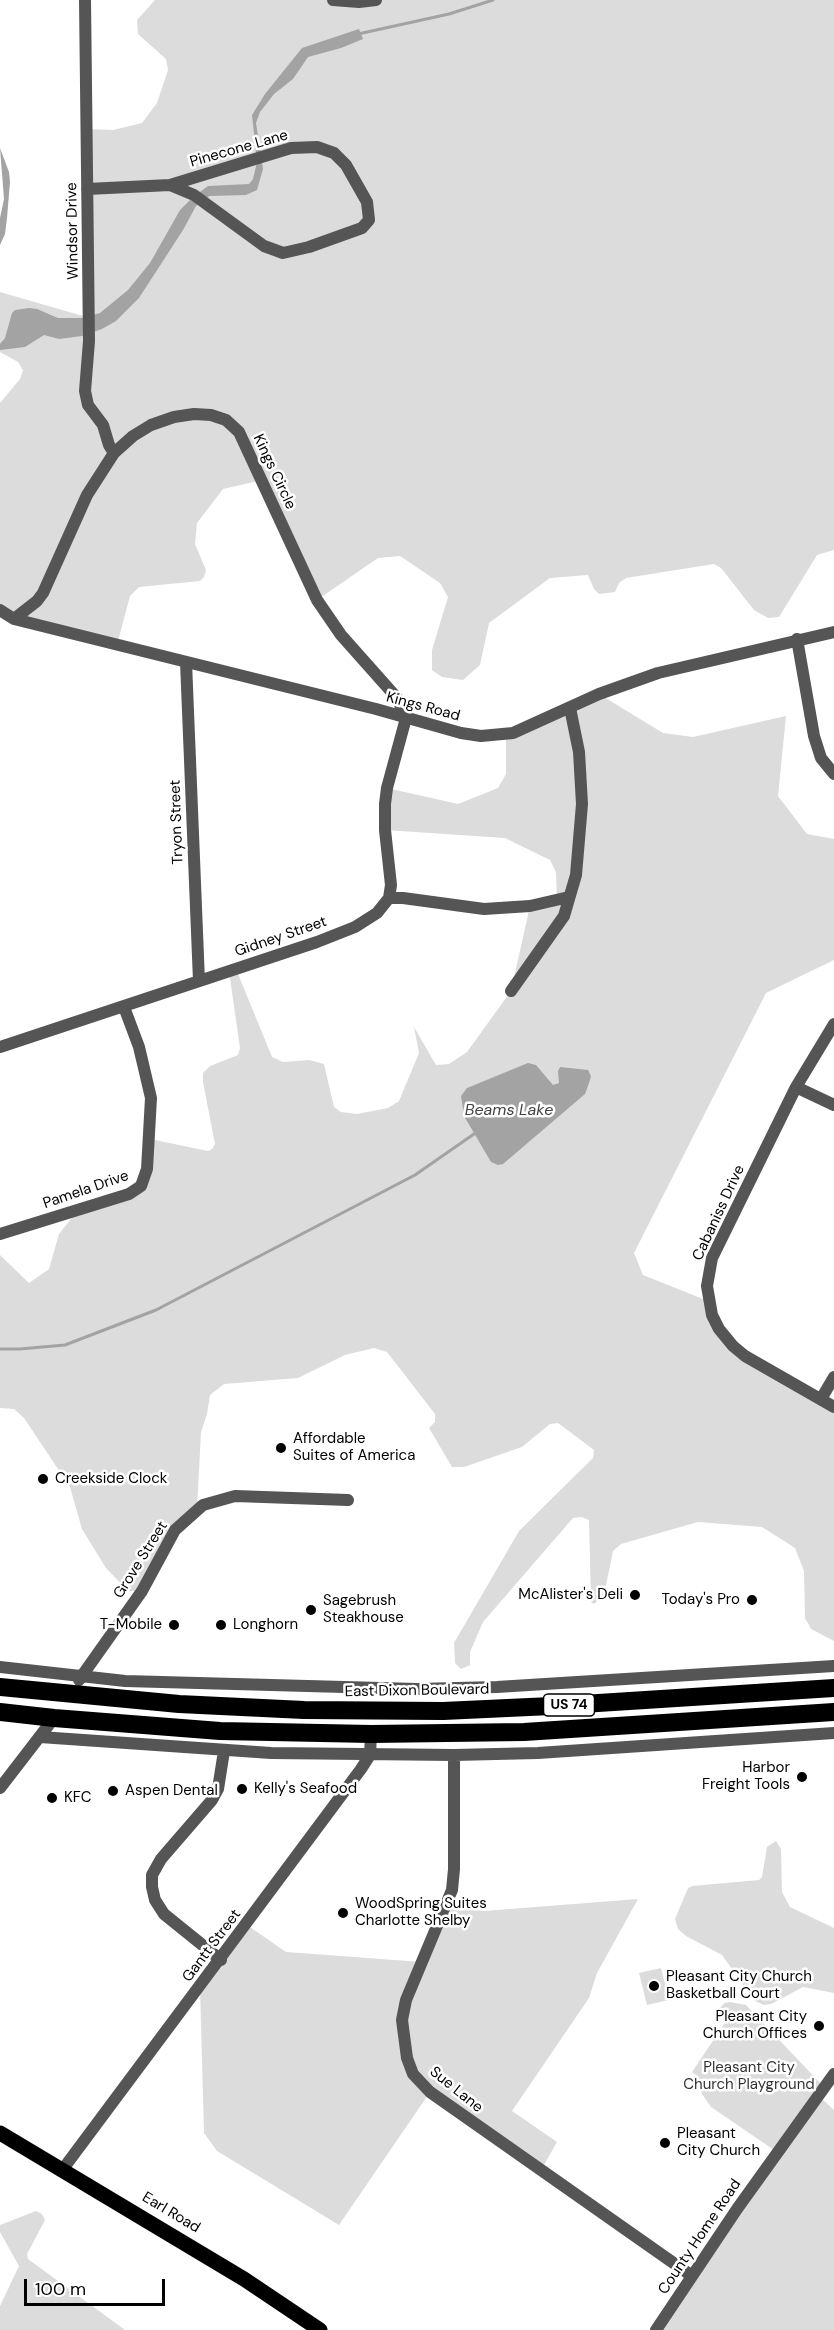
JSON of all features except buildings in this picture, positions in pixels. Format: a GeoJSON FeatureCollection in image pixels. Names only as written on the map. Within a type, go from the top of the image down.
{"type":"FeatureCollection","features":[{"type":"Feature","properties":{"kind":"highway","name":"East Dixon Boulevard"},"geometry":{"type":"LineString","coordinates":[[0,1687],[179,1704],[304,1710],[443,1711],[830,1688]]}},
{"type":"Feature","properties":{"kind":"highway"},"geometry":{"type":"LineString","coordinates":[[699,1721],[699,1712],[704,1708],[799,1702],[830,1688]]}},
{"type":"Feature","properties":{"kind":"highway"},"geometry":{"type":"LineString","coordinates":[[0,1700],[52,1702],[67,1694]]}},
{"type":"Feature","properties":{"kind":"highway"},"geometry":{"type":"LineString","coordinates":[[524,1732],[560,1719],[678,1709],[684,1705],[685,1697]]}},
{"type":"Feature","properties":{"kind":"highway"},"geometry":{"type":"LineString","coordinates":[[54,1718],[60,1712],[71,1708],[165,1711],[179,1704]]}},
{"type":"Feature","properties":{"kind":"highway","name":"US 74"},"geometry":{"type":"LineString","coordinates":[[0,1712],[220,1731],[371,1734],[524,1732],[834,1712]]}},
{"type":"Feature","properties":{"kind":"main road","name":"Earl Road"},"geometry":{"type":"LineString","coordinates":[[0,2133],[244,2279],[320,2330]]}},
{"type":"Feature","properties":{"kind":"street","name":"Windsor Drive"},"geometry":{"type":"LineString","coordinates":[[85,0],[89,341],[84,391],[88,405],[103,425],[114,453]]}},
{"type":"Feature","properties":{"kind":"street"},"geometry":{"type":"LineString","coordinates":[[333,0],[359,2],[376,0]]}},
{"type":"Feature","properties":{"kind":"street","name":"Pinecone Lane"},"geometry":{"type":"LineString","coordinates":[[87,189],[170,185],[291,148],[317,147],[327,149],[342,159],[365,198],[369,209],[369,220],[362,228],[309,247],[283,253],[264,246],[194,195],[170,185]]}},
{"type":"Feature","properties":{"kind":"street","name":"Kings Circle"},"geometry":{"type":"LineString","coordinates":[[14,620],[37,602],[43,593],[87,495],[114,453],[133,436],[151,425],[174,417],[194,414],[211,415],[226,420],[239,432],[249,449],[299,565],[317,600],[341,635],[397,698],[406,718]]}},
{"type":"Feature","properties":{"kind":"street","name":"Kings Road"},"geometry":{"type":"LineString","coordinates":[[0,610],[14,620],[461,733],[481,736],[513,734],[599,694],[658,673],[834,632]]}},
{"type":"Feature","properties":{"kind":"street"},"geometry":{"type":"LineString","coordinates":[[0,619],[14,620]]}},
{"type":"Feature","properties":{"kind":"street"},"geometry":{"type":"LineString","coordinates":[[797,639],[814,736],[821,758],[834,774]]}},
{"type":"Feature","properties":{"kind":"street","name":"Tryon Street"},"geometry":{"type":"LineString","coordinates":[[186,662],[199,981]]}},
{"type":"Feature","properties":{"kind":"street"},"geometry":{"type":"LineString","coordinates":[[511,991],[564,916],[576,875],[582,804],[579,752],[570,708]]}},
{"type":"Feature","properties":{"kind":"street"},"geometry":{"type":"LineString","coordinates":[[406,718],[387,788],[385,804],[385,830],[391,870],[389,898],[484,909],[530,906],[569,897]]}},
{"type":"Feature","properties":{"kind":"street","name":"Gidney Street"},"geometry":{"type":"LineString","coordinates":[[0,1047],[335,935],[372,917],[389,898]]}},
{"type":"Feature","properties":{"kind":"street","name":"Pamela Drive"},"geometry":{"type":"LineString","coordinates":[[0,1234],[135,1192],[141,1186],[147,1169],[151,1098],[139,1047],[124,1006]]}},
{"type":"Feature","properties":{"kind":"street","name":"Cabaniss Drive"},"geometry":{"type":"LineString","coordinates":[[834,1024],[796,1087],[712,1257],[707,1286],[712,1315],[719,1329],[733,1346],[745,1356],[834,1407]]}},
{"type":"Feature","properties":{"kind":"street"},"geometry":{"type":"LineString","coordinates":[[796,1087],[834,1105]]}},
{"type":"Feature","properties":{"kind":"street"},"geometry":{"type":"LineString","coordinates":[[821,1399],[834,1377]]}},
{"type":"Feature","properties":{"kind":"street","name":"Grove Street"},"geometry":{"type":"LineString","coordinates":[[67,1694],[142,1591],[175,1530],[203,1505],[235,1497],[348,1500]]}},
{"type":"Feature","properties":{"kind":"street","name":"East Dixon Boulevard"},"geometry":{"type":"LineString","coordinates":[[0,1667],[125,1681],[417,1689],[497,1687],[834,1666]]}},
{"type":"Feature","properties":{"kind":"street"},"geometry":{"type":"LineString","coordinates":[[685,1676],[685,1697]]}},
{"type":"Feature","properties":{"kind":"street"},"geometry":{"type":"LineString","coordinates":[[0,1788],[54,1718]]}},
{"type":"Feature","properties":{"kind":"street"},"geometry":{"type":"LineString","coordinates":[[699,1721],[700,1742]]}},
{"type":"Feature","properties":{"kind":"street"},"geometry":{"type":"LineString","coordinates":[[40,1737],[224,1751],[454,1755],[538,1753],[834,1733]]}},
{"type":"Feature","properties":{"kind":"street"},"geometry":{"type":"LineString","coordinates":[[370,1755],[371,1734]]}},
{"type":"Feature","properties":{"kind":"street"},"geometry":{"type":"LineString","coordinates":[[221,1960],[164,1914],[155,1900],[152,1875],[160,1859],[215,1795],[222,1772],[224,1751]]}},
{"type":"Feature","properties":{"kind":"street","name":"Gantt Street"},"geometry":{"type":"LineString","coordinates":[[63,2169],[221,1960],[370,1755]]}},
{"type":"Feature","properties":{"kind":"street","name":"Sue Lane"},"geometry":{"type":"LineString","coordinates":[[454,1755],[452,1890],[406,2000],[402,2020],[407,2058],[413,2074],[439,2099],[692,2276]]}},
{"type":"Feature","properties":{"kind":"street","name":"County Home Road"},"geometry":{"type":"LineString","coordinates":[[656,2330],[770,2161],[834,2074]]}},
{"type":"Feature","properties":{"kind":"green space"},"geometry":{"type":"Polygon","coordinates":[[[155,0],[834,0],[834,550],[817,555],[779,617],[768,618],[754,610],[721,568],[714,564],[626,578],[619,583],[615,592],[599,594],[594,589],[588,575],[550,578],[489,623],[480,665],[463,680],[442,677],[432,670],[432,650],[448,597],[440,583],[400,556],[378,558],[317,600],[262,480],[223,489],[197,523],[195,544],[206,570],[204,577],[200,581],[139,587],[130,596],[117,645],[0,610],[0,403],[20,379],[23,370],[18,362],[0,352],[0,292],[90,318],[86,129],[113,130],[142,123],[157,103],[168,70],[166,59],[138,34],[137,20],[155,0]]]}},
{"type":"Feature","properties":{"kind":"green space"},"geometry":{"type":"Polygon","coordinates":[[[599,694],[663,733],[693,737],[786,716],[778,796],[807,834],[834,839],[834,960],[766,993],[634,1253],[643,1275],[708,1301],[733,1346],[834,1407],[834,1641],[811,1629],[805,1618],[804,1571],[795,1548],[762,1527],[698,1522],[621,1544],[613,1551],[604,1595],[594,1604],[591,1602],[589,1520],[581,1517],[573,1518],[483,1622],[470,1652],[470,1665],[461,1669],[455,1663],[454,1643],[519,1531],[593,1458],[594,1450],[558,1423],[550,1424],[522,1447],[464,1467],[452,1467],[429,1428],[435,1422],[435,1414],[387,1352],[374,1348],[345,1355],[298,1378],[224,1384],[210,1395],[201,1432],[197,1509],[192,1513],[142,1591],[128,1591],[106,1568],[82,1529],[70,1487],[24,1418],[14,1409],[0,1408],[0,1255],[29,1283],[49,1269],[59,1234],[78,1210],[135,1192],[150,1139],[208,1151],[212,1149],[215,1144],[203,1073],[210,1066],[238,1055],[240,1048],[229,971],[236,969],[272,1057],[283,1062],[309,1060],[324,1064],[334,1107],[341,1112],[357,1114],[388,1108],[399,1101],[419,1053],[414,1027],[436,1065],[449,1064],[467,1052],[511,991],[530,906],[557,901],[556,872],[550,860],[505,838],[385,830],[387,788],[458,804],[498,788],[506,774],[506,735],[599,694]]]}},
{"type":"Feature","properties":{"kind":"green space"},"geometry":{"type":"Polygon","coordinates":[[[776,1841],[781,1849],[782,1892],[790,1907],[834,1928],[834,1993],[803,1987],[771,2004],[764,2005],[755,2001],[722,1955],[686,1936],[678,1929],[675,1919],[688,1888],[692,1886],[759,1880],[762,1877],[767,1847],[776,1841]]]}},
{"type":"Feature","properties":{"kind":"green space"},"geometry":{"type":"Polygon","coordinates":[[[638,1899],[597,1973],[589,1998],[512,2111],[557,2142],[544,2165],[430,2092],[339,2225],[217,2151],[204,2133],[200,1988],[247,1925],[286,1952],[422,1962],[448,1901],[468,1909],[484,1911],[638,1899]]]}},
{"type":"Feature","properties":{"kind":"green space","name":"Pleasant City Church Basketball Court"},"geometry":{"type":"Polygon","coordinates":[[[661,1968],[669,2000],[647,2005],[639,1973],[661,1968]]]}},
{"type":"Feature","properties":{"kind":"green space","name":"Pleasant City Church Playground"},"geometry":{"type":"Polygon","coordinates":[[[730,2002],[746,2005],[824,2087],[818,2095],[834,2110],[834,2330],[656,2330],[777,2152],[711,2107],[702,2094],[697,2076],[692,2072],[729,2017],[718,2009],[730,2002]]]}},
{"type":"Feature","properties":{"kind":"green space"},"geometry":{"type":"Polygon","coordinates":[[[36,2211],[42,2214],[45,2220],[27,2254],[28,2259],[125,2330],[0,2330],[0,2306],[19,2266],[0,2232],[0,2225],[36,2211]]]}},
{"type":"Feature","properties":{"kind":"water"},"geometry":{"type":"Polygon","coordinates":[[[359,29],[363,39],[308,57],[293,79],[274,94],[260,112],[256,123],[263,169],[257,190],[246,195],[210,196],[203,199],[196,206],[139,298],[116,321],[82,336],[59,339],[44,335],[25,347],[0,350],[0,344],[5,338],[12,313],[15,310],[37,309],[58,318],[83,318],[100,313],[128,290],[150,263],[180,210],[192,198],[208,186],[249,184],[253,179],[257,162],[252,115],[265,94],[302,48],[359,29]]]}},
{"type":"Feature","properties":{"kind":"water"},"geometry":{"type":"Polygon","coordinates":[[[0,148],[9,172],[10,182],[5,234],[0,245],[0,218],[4,199],[0,148]]]}},
{"type":"Feature","properties":{"kind":"water","name":"Beams Lake"},"geometry":{"type":"Polygon","coordinates":[[[528,1063],[536,1065],[553,1085],[559,1083],[560,1067],[588,1070],[591,1076],[585,1094],[503,1164],[498,1165],[491,1162],[464,1116],[461,1096],[467,1088],[528,1063]]]}},
{"type":"Feature","properties":{"kind":"waterway"},"geometry":{"type":"LineString","coordinates":[[358,34],[449,14],[493,0]]}},
{"type":"Feature","properties":{"kind":"waterway"},"geometry":{"type":"LineString","coordinates":[[0,1349],[65,1345],[156,1310],[415,1175],[474,1134]]}},
{"type":"Feature","properties":{"kind":"place","name":"Affordable Suites of America"},"geometry":{"type":"Point","coordinates":[281,1448]}},
{"type":"Feature","properties":{"kind":"place","name":"Creekside Clock"},"geometry":{"type":"Point","coordinates":[43,1479]}},
{"type":"Feature","properties":{"kind":"place","name":"McAlister's Deli"},"geometry":{"type":"Point","coordinates":[635,1595]}},
{"type":"Feature","properties":{"kind":"place","name":"Today's Pro"},"geometry":{"type":"Point","coordinates":[752,1600]}},
{"type":"Feature","properties":{"kind":"place","name":"Sagebrush Steakhouse"},"geometry":{"type":"Point","coordinates":[311,1610]}},
{"type":"Feature","properties":{"kind":"place","name":"T-Mobile"},"geometry":{"type":"Point","coordinates":[174,1625]}},
{"type":"Feature","properties":{"kind":"place","name":"Longhorn"},"geometry":{"type":"Point","coordinates":[221,1625]}},
{"type":"Feature","properties":{"kind":"place","name":"Harbor Freight Tools"},"geometry":{"type":"Point","coordinates":[802,1777]}},
{"type":"Feature","properties":{"kind":"place","name":"Kelly's Seafood"},"geometry":{"type":"Point","coordinates":[242,1789]}},
{"type":"Feature","properties":{"kind":"place","name":"Aspen Dental"},"geometry":{"type":"Point","coordinates":[113,1791]}},
{"type":"Feature","properties":{"kind":"place","name":"KFC"},"geometry":{"type":"Point","coordinates":[52,1798]}},
{"type":"Feature","properties":{"kind":"place","name":"WoodSpring Suites Charlotte Shelby"},"geometry":{"type":"Point","coordinates":[343,1913]}},
{"type":"Feature","properties":{"kind":"place","name":"Pleasant City Church Basketball Court"},"geometry":{"type":"Point","coordinates":[654,1986]}},
{"type":"Feature","properties":{"kind":"place","name":"Pleasant City Church Offices"},"geometry":{"type":"Point","coordinates":[819,2026]}},
{"type":"Feature","properties":{"kind":"place","name":"Pleasant City Church"},"geometry":{"type":"Point","coordinates":[665,2143]}}]}
